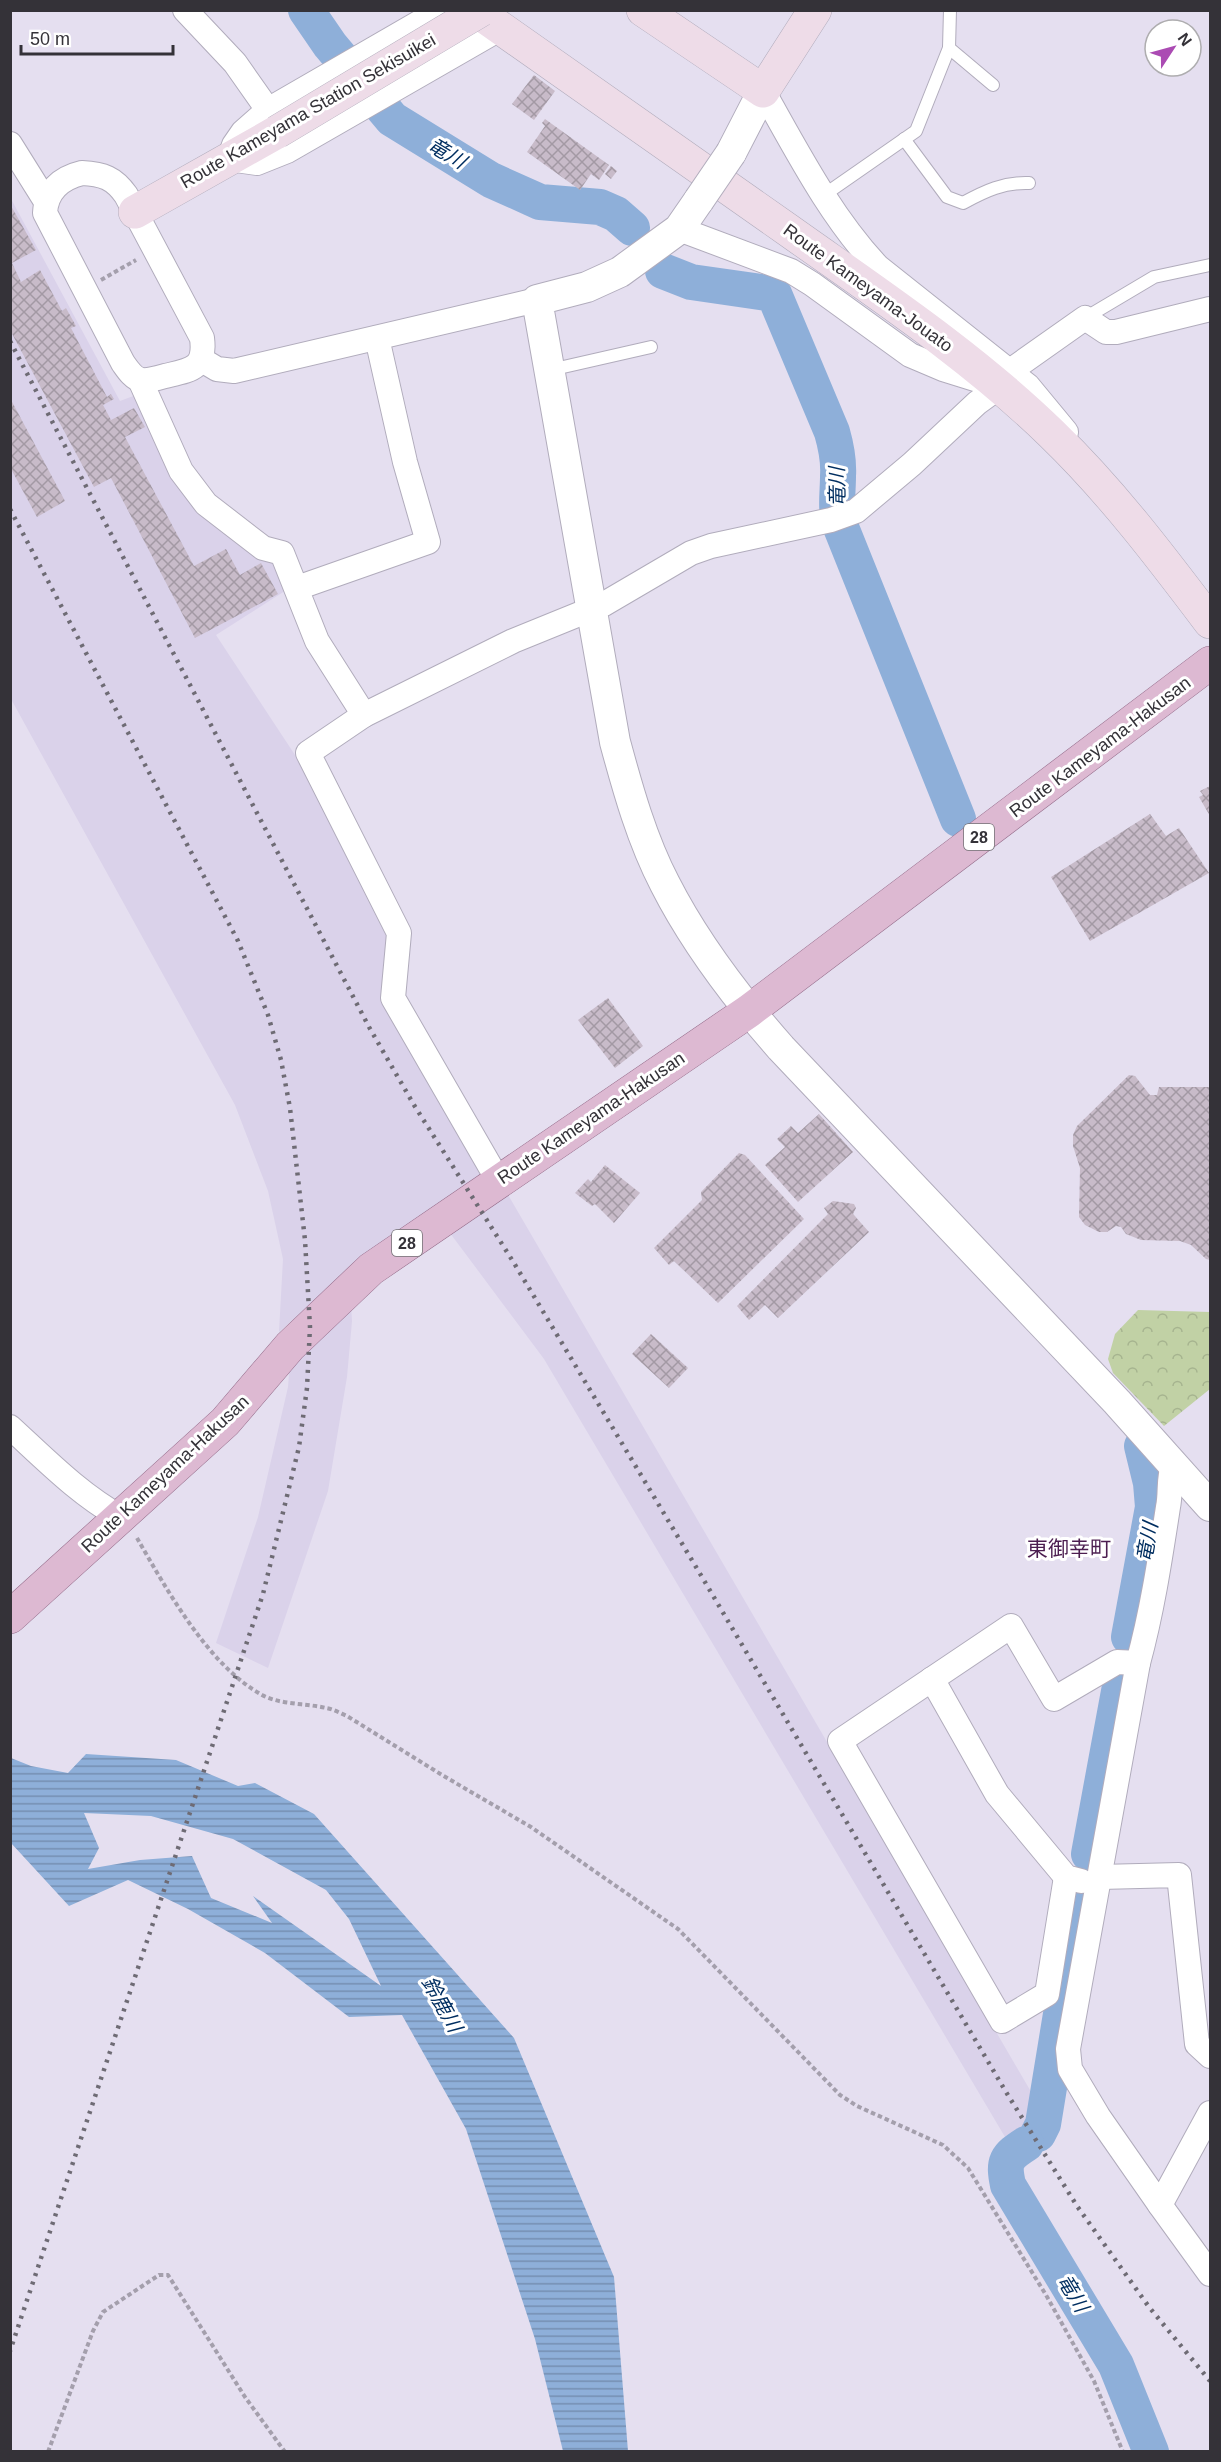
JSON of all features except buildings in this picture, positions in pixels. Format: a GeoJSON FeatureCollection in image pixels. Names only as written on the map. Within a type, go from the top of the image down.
{"type":"FeatureCollection","features":[{"type":"Feature","properties":{"kind":"main road"},"geometry":{"type":"LineString","coordinates":[[643,10],[763,91],[815,10]]}},
{"type":"Feature","properties":{"kind":"main road","name":"Route Kameyama Station Sekisuikei"},"geometry":{"type":"LineString","coordinates":[[135,212],[229,159],[272,121],[486,16]]}},
{"type":"Feature","properties":{"kind":"main road","name":"Route Kameyama-Jouato"},"geometry":{"type":"LineString","coordinates":[[486,16],[966,359],[1005,379],[1045,427],[1117,502],[1210,622]]}},
{"type":"Feature","properties":{"kind":"main road","name":"Route Kameyama-Hakusan"},"geometry":{"type":"LineString","coordinates":[[10,1617],[225,1422],[290,1346],[359,1279],[382,1260],[749,1011],[1210,663]]}},
{"type":"Feature","properties":{"kind":"street"},"geometry":{"type":"LineString","coordinates":[[185,10],[236,63],[272,121],[336,72],[441,10]]}},
{"type":"Feature","properties":{"kind":"street"},"geometry":{"type":"LineString","coordinates":[[229,159],[257,163],[287,152],[376,101],[486,16]]}},
{"type":"Feature","properties":{"kind":"street"},"geometry":{"type":"LineString","coordinates":[[202,360],[216,369],[234,371],[537,300],[587,287],[620,272],[679,229],[731,153],[763,91]]}},
{"type":"Feature","properties":{"kind":"street"},"geometry":{"type":"LineString","coordinates":[[763,91],[845,228],[878,267],[1005,379]]}},
{"type":"Feature","properties":{"kind":"street"},"geometry":{"type":"LineString","coordinates":[[10,144],[45,200],[45,213],[123,363],[133,376],[140,380],[181,471],[206,504],[263,548],[282,553],[317,641],[364,715]]}},
{"type":"Feature","properties":{"kind":"street"},"geometry":{"type":"LineString","coordinates":[[45,200],[52,190],[73,175],[96,173],[118,184],[202,338],[204,351],[202,360],[197,366],[185,372],[140,380]]}},
{"type":"Feature","properties":{"kind":"street"},"geometry":{"type":"LineString","coordinates":[[679,229],[791,271],[910,354],[943,369],[1005,379]]}},
{"type":"Feature","properties":{"kind":"street"},"geometry":{"type":"LineString","coordinates":[[537,300],[615,742],[634,811],[664,883],[695,934],[749,1011],[781,1048],[1117,1402],[1210,1506]]}},
{"type":"Feature","properties":{"kind":"street"},"geometry":{"type":"LineString","coordinates":[[498,1180],[393,998],[399,933],[308,753],[364,715],[513,641],[604,604],[691,553],[711,546],[839,517],[856,511],[912,464],[1005,379],[1057,336],[1085,318],[1106,332],[1116,332],[1210,309]]}},
{"type":"Feature","properties":{"kind":"street"},"geometry":{"type":"LineString","coordinates":[[297,588],[428,542],[405,462],[376,338]]}},
{"type":"Feature","properties":{"kind":"street"},"geometry":{"type":"LineString","coordinates":[[10,1427],[66,1479],[104,1508],[116,1523]]}},
{"type":"Feature","properties":{"kind":"street"},"geometry":{"type":"LineString","coordinates":[[1173,1466],[1170,1474],[1168,1507],[1068,2049],[1070,2069],[1098,2116],[1210,2274]]}},
{"type":"Feature","properties":{"kind":"street"},"geometry":{"type":"LineString","coordinates":[[1066,1878],[1047,1994],[1002,2021],[840,1741],[1011,1626],[1054,1698],[1117,1662],[1138,1663]]}},
{"type":"Feature","properties":{"kind":"street"},"geometry":{"type":"LineString","coordinates":[[932,1679],[998,1794],[1066,1878],[1099,1881],[1179,1875],[1197,2044],[1210,2056]]}},
{"type":"Feature","properties":{"kind":"street"},"geometry":{"type":"LineString","coordinates":[[1160,2205],[1210,2113]]}},
{"type":"Feature","properties":{"kind":"lane"},"geometry":{"type":"LineString","coordinates":[[824,195],[915,131],[949,48],[950,10]]}},
{"type":"Feature","properties":{"kind":"lane"},"geometry":{"type":"LineString","coordinates":[[949,48],[993,85]]}},
{"type":"Feature","properties":{"kind":"lane"},"geometry":{"type":"LineString","coordinates":[[904,139],[947,197],[963,203],[984,191],[1012,182],[1029,183]]}},
{"type":"Feature","properties":{"kind":"lane"},"geometry":{"type":"LineString","coordinates":[[1085,318],[1154,277],[1210,265]]}},
{"type":"Feature","properties":{"kind":"lane"},"geometry":{"type":"LineString","coordinates":[[549,370],[651,347]]}},
{"type":"Feature","properties":{"kind":"path"},"geometry":{"type":"LineString","coordinates":[[85,290],[155,249]]}},
{"type":"Feature","properties":{"kind":"path"},"geometry":{"type":"LineString","coordinates":[[116,1523],[133,1531],[173,1600],[213,1653],[247,1684],[264,1696],[326,1708],[347,1716],[567,1851],[678,1929],[840,2095],[857,2106],[943,2145],[956,2155],[968,2168],[1094,2381],[1123,2451]]}},
{"type":"Feature","properties":{"kind":"path"},"geometry":{"type":"LineString","coordinates":[[48,2451],[93,2331],[103,2312],[159,2275],[168,2275],[245,2397],[285,2451]]}},
{"type":"Feature","properties":{"kind":"shaded area"},"geometry":{"type":"Polygon","coordinates":[[[10,197],[120,401],[136,395],[168,459],[275,561],[288,589],[216,635],[295,755],[392,933],[383,996],[484,1176],[344,1274],[279,1332],[283,1259],[268,1191],[235,1105],[11,699],[10,197]]]}},
{"type":"Feature","properties":{"kind":"shaded area"},"geometry":{"type":"Polygon","coordinates":[[[504,1188],[1037,2102],[1034,2125],[1008,2142],[544,1359],[447,1229],[504,1188]]]}},
{"type":"Feature","properties":{"kind":"shaded area"},"geometry":{"type":"Polygon","coordinates":[[[351,1305],[352,1321],[347,1377],[328,1491],[268,1668],[216,1643],[258,1517],[288,1387],[290,1361],[351,1305]]]}},
{"type":"Feature","properties":{"kind":"green space"},"geometry":{"type":"Polygon","coordinates":[[[1138,1310],[1210,1312],[1210,1389],[1164,1426],[1113,1373],[1108,1359],[1115,1334],[1138,1310]]]}},
{"type":"Feature","properties":{"kind":"water","name":"鈴鹿川"},"geometry":{"type":"Polygon","coordinates":[[[86,1754],[176,1760],[238,1786],[255,1783],[314,1814],[514,2038],[614,2277],[628,2451],[563,2451],[535,2339],[466,2129],[402,2015],[349,2017],[265,1953],[188,1909],[128,1880],[69,1906],[11,1843],[11,1758],[31,1766],[68,1773],[86,1754]],[[84,1813],[99,1848],[88,1869],[140,1860],[192,1856],[211,1898],[272,1923],[253,1896],[381,1986],[349,1919],[326,1890],[233,1839],[151,1816],[84,1813]]]}},
{"type":"Feature","properties":{"kind":"waterway","name":"竜川"},"geometry":{"type":"LineString","coordinates":[[306,10],[330,45],[392,119],[491,180],[540,202],[600,207],[616,214],[632,228]]}},
{"type":"Feature","properties":{"kind":"waterway","name":"竜川"},"geometry":{"type":"LineString","coordinates":[[663,271],[691,282],[774,294],[832,432],[838,459],[837,507],[840,525],[958,819]]}},
{"type":"Feature","properties":{"kind":"waterway","name":"竜川"},"geometry":{"type":"LineString","coordinates":[[1129,1637],[1153,1507],[1151,1483],[1142,1446]]}},
{"type":"Feature","properties":{"kind":"waterway","name":"竜川"},"geometry":{"type":"LineString","coordinates":[[1089,1854],[1120,1686]]}},
{"type":"Feature","properties":{"kind":"waterway","name":"竜川"},"geometry":{"type":"LineString","coordinates":[[1038,2134],[1043,2124],[1081,1892]]}},
{"type":"Feature","properties":{"kind":"waterway","name":"竜川"},"geometry":{"type":"LineString","coordinates":[[1026,2144],[1008,2160],[1006,2165],[1008,2185],[1116,2365],[1151,2452]]}},
{"type":"Feature","properties":{"kind":"railway"},"geometry":{"type":"LineString","coordinates":[[10,341],[369,1027],[414,1105],[514,1263],[1006,2092],[1077,2206],[1149,2307],[1210,2381]]}},
{"type":"Feature","properties":{"kind":"railway"},"geometry":{"type":"LineString","coordinates":[[10,509],[238,941],[268,1015],[281,1060],[290,1108],[305,1240],[310,1327],[307,1388],[299,1447],[263,1594],[10,2351]]}},
{"type":"Feature","properties":{"kind":"district","name":"東御幸町"},"geometry":{"type":"Point","coordinates":[1069,1548]}}]}
